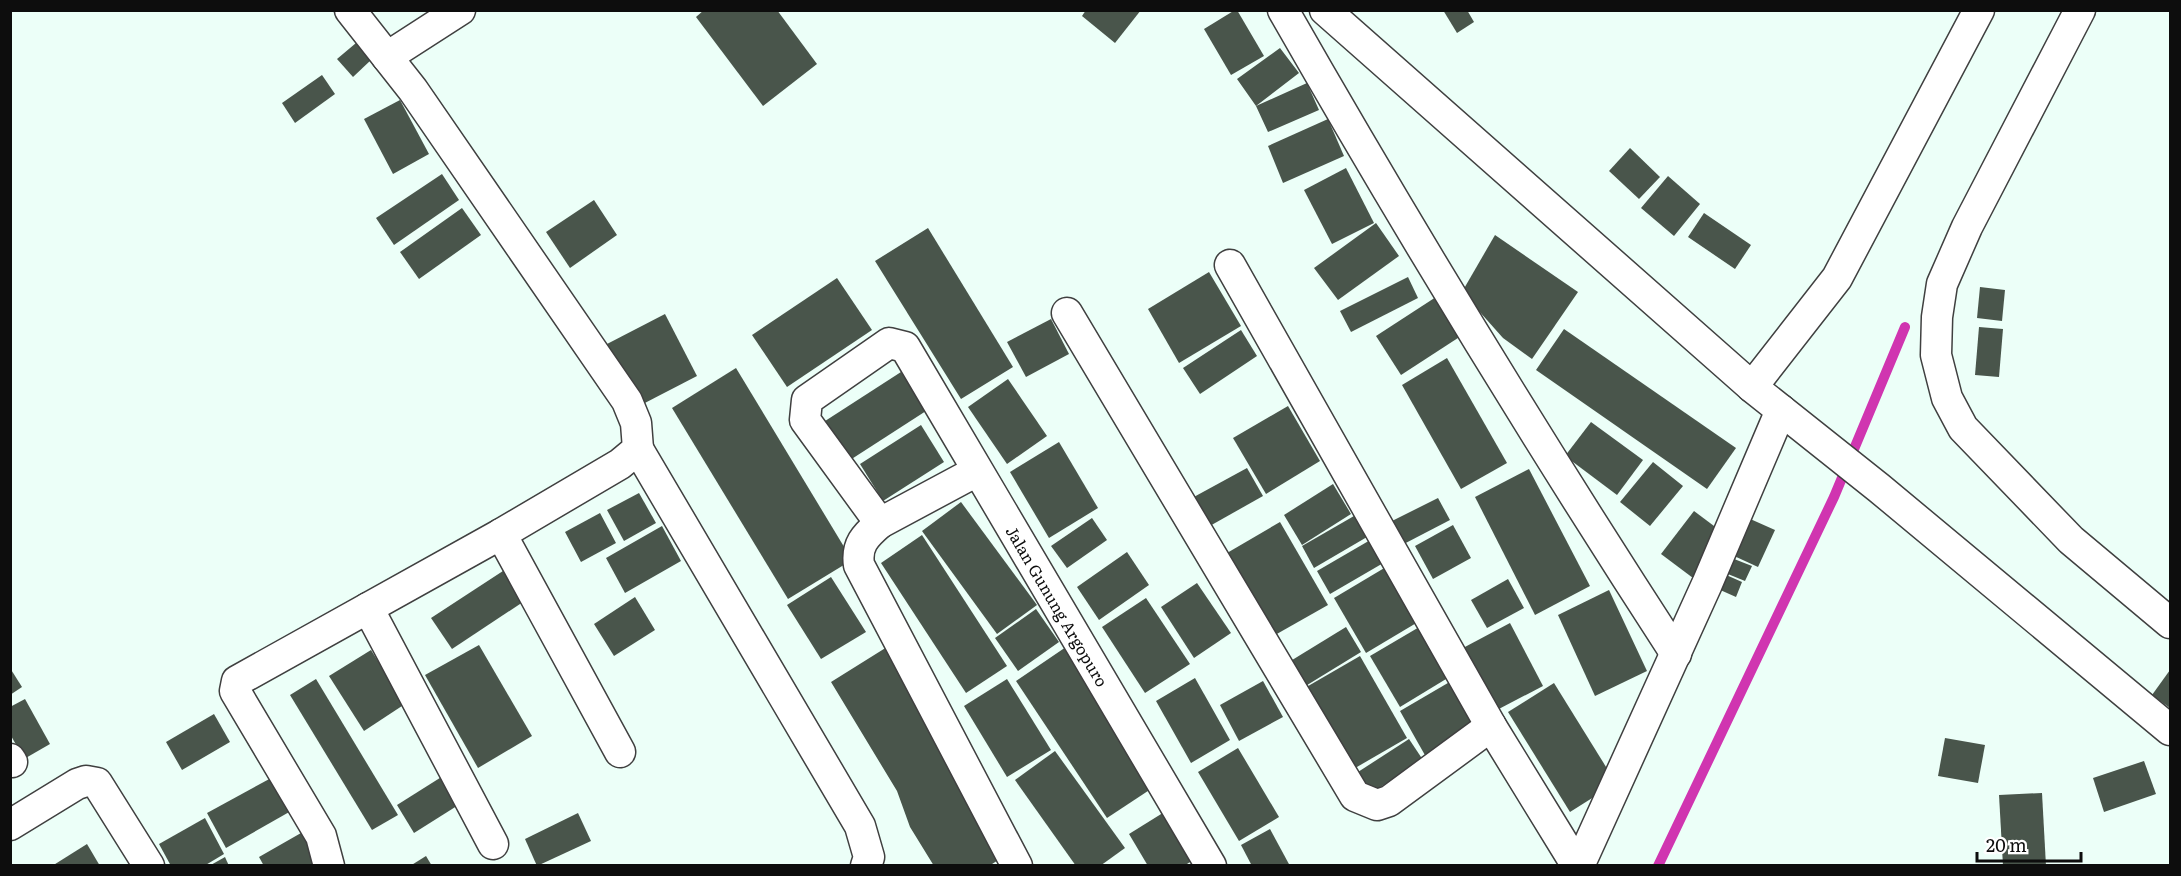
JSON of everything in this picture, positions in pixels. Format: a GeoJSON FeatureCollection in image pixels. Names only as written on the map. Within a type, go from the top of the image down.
{"type":"FeatureCollection","features":[{"type":"Feature","properties":{"kind":"street"},"geometry":{"type":"LineString","coordinates":[[350,10],[413,90],[627,401],[636,423],[638,449],[860,826],[869,857],[866,866]]}},
{"type":"Feature","properties":{"kind":"street"},"geometry":{"type":"LineString","coordinates":[[387,57],[460,10]]}},
{"type":"Feature","properties":{"kind":"street"},"geometry":{"type":"LineString","coordinates":[[1283,10],[1383,186],[1549,459],[1676,654]]}},
{"type":"Feature","properties":{"kind":"street"},"geometry":{"type":"LineString","coordinates":[[1325,10],[1752,387],[1879,488],[2170,730]]}},
{"type":"Feature","properties":{"kind":"street"},"geometry":{"type":"LineString","coordinates":[[1752,387],[1773,363],[1837,278],[1979,10]]}},
{"type":"Feature","properties":{"kind":"street"},"geometry":{"type":"LineString","coordinates":[[2080,10],[1967,227],[1942,284],[1937,317],[1936,355],[1947,398],[1963,428],[2071,540],[2170,623]]}},
{"type":"Feature","properties":{"kind":"street"},"geometry":{"type":"LineString","coordinates":[[1230,265],[1491,726],[1578,866]]}},
{"type":"Feature","properties":{"kind":"street"},"geometry":{"type":"LineString","coordinates":[[1067,312],[1355,796],[1377,805],[1389,801],[1491,726]]}},
{"type":"Feature","properties":{"kind":"street","name":"Jalan Gunung Argopuro"},"geometry":{"type":"LineString","coordinates":[[880,524],[805,420],[805,407],[807,400],[881,346],[889,343],[905,347],[1211,866]]}},
{"type":"Feature","properties":{"kind":"street"},"geometry":{"type":"LineString","coordinates":[[1578,866],[1789,416]]}},
{"type":"Feature","properties":{"kind":"street"},"geometry":{"type":"LineString","coordinates":[[329,866],[321,836],[234,685],[237,681],[501,534],[620,464],[638,449]]}},
{"type":"Feature","properties":{"kind":"street"},"geometry":{"type":"LineString","coordinates":[[977,471],[880,524],[862,541],[857,552],[859,565],[1017,866]]}},
{"type":"Feature","properties":{"kind":"street"},"geometry":{"type":"LineString","coordinates":[[501,534],[620,752]]}},
{"type":"Feature","properties":{"kind":"street"},"geometry":{"type":"LineString","coordinates":[[368,608],[493,844]]}},
{"type":"Feature","properties":{"kind":"street"},"geometry":{"type":"LineString","coordinates":[[10,825],[77,784],[87,781],[97,783],[149,866]]}},
{"type":"Feature","properties":{"kind":"building"},"geometry":{"type":"Polygon","coordinates":[[[704,10],[777,10],[817,64],[763,106],[696,17],[704,10]]]}},
{"type":"Feature","properties":{"kind":"building"},"geometry":{"type":"Polygon","coordinates":[[[1086,10],[1141,10],[1115,43],[1082,16],[1086,10]]]}},
{"type":"Feature","properties":{"kind":"building"},"geometry":{"type":"Polygon","coordinates":[[[1235,10],[1264,56],[1231,75],[1204,29],[1235,10]]]}},
{"type":"Feature","properties":{"kind":"building"},"geometry":{"type":"Polygon","coordinates":[[[1443,10],[1467,10],[1474,22],[1457,33],[1443,10]]]}},
{"type":"Feature","properties":{"kind":"building"},"geometry":{"type":"Polygon","coordinates":[[[356,43],[371,60],[353,77],[337,59],[356,43]]]}},
{"type":"Feature","properties":{"kind":"building"},"geometry":{"type":"Polygon","coordinates":[[[1280,48],[1299,73],[1256,106],[1237,79],[1280,48]]]}},
{"type":"Feature","properties":{"kind":"building"},"geometry":{"type":"Polygon","coordinates":[[[322,75],[335,94],[295,123],[282,103],[322,75]]]}},
{"type":"Feature","properties":{"kind":"building"},"geometry":{"type":"Polygon","coordinates":[[[1307,83],[1319,110],[1268,132],[1256,106],[1307,83]]]}},
{"type":"Feature","properties":{"kind":"building"},"geometry":{"type":"Polygon","coordinates":[[[400,100],[429,154],[393,174],[364,119],[400,100]]]}},
{"type":"Feature","properties":{"kind":"building"},"geometry":{"type":"Polygon","coordinates":[[[1328,119],[1344,156],[1283,183],[1268,146],[1328,119]]]}},
{"type":"Feature","properties":{"kind":"building"},"geometry":{"type":"Polygon","coordinates":[[[1630,148],[1660,177],[1639,199],[1609,171],[1630,148]]]}},
{"type":"Feature","properties":{"kind":"building"},"geometry":{"type":"Polygon","coordinates":[[[1346,168],[1374,223],[1332,244],[1304,190],[1346,168]]]}},
{"type":"Feature","properties":{"kind":"building"},"geometry":{"type":"Polygon","coordinates":[[[442,174],[459,200],[394,245],[376,218],[442,174]]]}},
{"type":"Feature","properties":{"kind":"building"},"geometry":{"type":"Polygon","coordinates":[[[1668,176],[1700,204],[1674,236],[1641,208],[1668,176]]]}},
{"type":"Feature","properties":{"kind":"building"},"geometry":{"type":"Polygon","coordinates":[[[594,200],[617,235],[570,268],[546,232],[594,200]]]}},
{"type":"Feature","properties":{"kind":"building"},"geometry":{"type":"Polygon","coordinates":[[[462,208],[481,235],[419,279],[400,252],[462,208]]]}},
{"type":"Feature","properties":{"kind":"building"},"geometry":{"type":"Polygon","coordinates":[[[1704,213],[1751,245],[1735,269],[1688,237],[1704,213]]]}},
{"type":"Feature","properties":{"kind":"building"},"geometry":{"type":"Polygon","coordinates":[[[1376,223],[1399,256],[1338,300],[1314,268],[1376,223]]]}},
{"type":"Feature","properties":{"kind":"building"},"geometry":{"type":"Polygon","coordinates":[[[928,228],[1013,367],[961,399],[875,261],[928,228]]]}},
{"type":"Feature","properties":{"kind":"building"},"geometry":{"type":"Polygon","coordinates":[[[1495,235],[1578,292],[1532,359],[1503,338],[1462,292],[1495,235]]]}},
{"type":"Feature","properties":{"kind":"building"},"geometry":{"type":"Polygon","coordinates":[[[1209,272],[1241,326],[1179,363],[1148,309],[1209,272]]]}},
{"type":"Feature","properties":{"kind":"building"},"geometry":{"type":"Polygon","coordinates":[[[1408,277],[1418,298],[1351,332],[1340,311],[1408,277]]]}},
{"type":"Feature","properties":{"kind":"building"},"geometry":{"type":"Polygon","coordinates":[[[837,278],[872,330],[787,387],[752,335],[837,278]]]}},
{"type":"Feature","properties":{"kind":"building"},"geometry":{"type":"Polygon","coordinates":[[[1980,287],[2005,290],[2002,321],[1977,318],[1980,287]]]}},
{"type":"Feature","properties":{"kind":"building"},"geometry":{"type":"Polygon","coordinates":[[[1436,297],[1461,336],[1401,375],[1376,336],[1436,297]]]}},
{"type":"Feature","properties":{"kind":"building"},"geometry":{"type":"Polygon","coordinates":[[[665,314],[697,376],[639,406],[607,344],[665,314]]]}},
{"type":"Feature","properties":{"kind":"building"},"geometry":{"type":"Polygon","coordinates":[[[1051,319],[1069,354],[1026,377],[1007,342],[1051,319]]]}},
{"type":"Feature","properties":{"kind":"building"},"geometry":{"type":"Polygon","coordinates":[[[1979,327],[2003,329],[1999,377],[1975,375],[1979,327]]]}},
{"type":"Feature","properties":{"kind":"building"},"geometry":{"type":"Polygon","coordinates":[[[1564,329],[1736,448],[1707,489],[1536,370],[1564,329]]]}},
{"type":"Feature","properties":{"kind":"building"},"geometry":{"type":"Polygon","coordinates":[[[1241,330],[1257,356],[1200,394],[1183,368],[1241,330]]]}},
{"type":"Feature","properties":{"kind":"building"},"geometry":{"type":"Polygon","coordinates":[[[1447,358],[1507,463],[1461,489],[1402,385],[1447,358]]]}},
{"type":"Feature","properties":{"kind":"building"},"geometry":{"type":"Polygon","coordinates":[[[736,368],[852,560],[788,599],[672,408],[736,368]]]}},
{"type":"Feature","properties":{"kind":"building"},"geometry":{"type":"Polygon","coordinates":[[[901,372],[926,411],[847,462],[822,423],[901,372]]]}},
{"type":"Feature","properties":{"kind":"building"},"geometry":{"type":"Polygon","coordinates":[[[1008,379],[1047,436],[1007,464],[968,407],[1008,379]]]}},
{"type":"Feature","properties":{"kind":"building"},"geometry":{"type":"Polygon","coordinates":[[[1288,406],[1320,461],[1266,494],[1233,438],[1288,406]]]}},
{"type":"Feature","properties":{"kind":"building"},"geometry":{"type":"Polygon","coordinates":[[[1591,422],[1643,460],[1617,495],[1565,456],[1591,422]]]}},
{"type":"Feature","properties":{"kind":"building"},"geometry":{"type":"Polygon","coordinates":[[[921,425],[944,462],[883,501],[860,464],[921,425]]]}},
{"type":"Feature","properties":{"kind":"building"},"geometry":{"type":"Polygon","coordinates":[[[1059,442],[1098,508],[1049,538],[1010,472],[1059,442]]]}},
{"type":"Feature","properties":{"kind":"building"},"geometry":{"type":"Polygon","coordinates":[[[1653,462],[1683,486],[1650,526],[1620,502],[1653,462]]]}},
{"type":"Feature","properties":{"kind":"building"},"geometry":{"type":"Polygon","coordinates":[[[1247,468],[1263,496],[1208,527],[1192,498],[1247,468]]]}},
{"type":"Feature","properties":{"kind":"building"},"geometry":{"type":"Polygon","coordinates":[[[1529,469],[1590,586],[1535,615],[1475,497],[1529,469]]]}},
{"type":"Feature","properties":{"kind":"building"},"geometry":{"type":"Polygon","coordinates":[[[1333,484],[1351,514],[1302,545],[1284,515],[1333,484]]]}},
{"type":"Feature","properties":{"kind":"building"},"geometry":{"type":"Polygon","coordinates":[[[639,493],[656,523],[624,541],[607,510],[639,493]]]}},
{"type":"Feature","properties":{"kind":"building"},"geometry":{"type":"Polygon","coordinates":[[[1438,498],[1450,520],[1398,547],[1386,524],[1438,498]]]}},
{"type":"Feature","properties":{"kind":"building"},"geometry":{"type":"Polygon","coordinates":[[[961,502],[1037,605],[997,634],[922,531],[961,502]]]}},
{"type":"Feature","properties":{"kind":"building"},"geometry":{"type":"Polygon","coordinates":[[[1694,511],[1726,535],[1693,578],[1661,554],[1694,511]]]}},
{"type":"Feature","properties":{"kind":"building"},"geometry":{"type":"Polygon","coordinates":[[[600,513],[616,543],[581,562],[565,532],[600,513]]]}},
{"type":"Feature","properties":{"kind":"building"},"geometry":{"type":"Polygon","coordinates":[[[1354,516],[1367,537],[1314,568],[1302,546],[1354,516]]]}},
{"type":"Feature","properties":{"kind":"building"},"geometry":{"type":"Polygon","coordinates":[[[1092,518],[1107,540],[1067,568],[1051,546],[1092,518]]]}},
{"type":"Feature","properties":{"kind":"building"},"geometry":{"type":"Polygon","coordinates":[[[1748,518],[1775,530],[1758,567],[1732,555],[1748,518]]]}},
{"type":"Feature","properties":{"kind":"building"},"geometry":{"type":"Polygon","coordinates":[[[1280,522],[1328,605],[1275,635],[1227,553],[1280,522]]]}},
{"type":"Feature","properties":{"kind":"building"},"geometry":{"type":"Polygon","coordinates":[[[1453,525],[1471,558],[1433,579],[1415,546],[1453,525]]]}},
{"type":"Feature","properties":{"kind":"building"},"geometry":{"type":"Polygon","coordinates":[[[662,526],[681,561],[625,593],[606,558],[662,526]]]}},
{"type":"Feature","properties":{"kind":"building"},"geometry":{"type":"Polygon","coordinates":[[[922,535],[1007,666],[966,693],[881,563],[922,535]]]}},
{"type":"Feature","properties":{"kind":"building"},"geometry":{"type":"Polygon","coordinates":[[[1372,539],[1385,562],[1330,594],[1317,571],[1372,539]]]}},
{"type":"Feature","properties":{"kind":"building"},"geometry":{"type":"Polygon","coordinates":[[[1127,552],[1149,585],[1099,620],[1077,587],[1127,552]]]}},
{"type":"Feature","properties":{"kind":"building"},"geometry":{"type":"Polygon","coordinates":[[[1729,557],[1752,566],[1745,581],[1723,572],[1729,557]]]}},
{"type":"Feature","properties":{"kind":"building"},"geometry":{"type":"Polygon","coordinates":[[[1386,567],[1418,622],[1366,653],[1334,598],[1386,567]]]}},
{"type":"Feature","properties":{"kind":"building"},"geometry":{"type":"Polygon","coordinates":[[[506,569],[526,600],[452,649],[431,618],[506,569]]]}},
{"type":"Feature","properties":{"kind":"building"},"geometry":{"type":"Polygon","coordinates":[[[1724,574],[1742,582],[1736,597],[1718,589],[1724,574]]]}},
{"type":"Feature","properties":{"kind":"building"},"geometry":{"type":"Polygon","coordinates":[[[831,577],[866,632],[821,659],[787,605],[831,577]]]}},
{"type":"Feature","properties":{"kind":"building"},"geometry":{"type":"Polygon","coordinates":[[[1508,579],[1524,608],[1487,628],[1471,600],[1508,579]]]}},
{"type":"Feature","properties":{"kind":"building"},"geometry":{"type":"Polygon","coordinates":[[[1197,583],[1231,633],[1194,658],[1161,607],[1197,583]]]}},
{"type":"Feature","properties":{"kind":"building"},"geometry":{"type":"Polygon","coordinates":[[[1609,590],[1647,671],[1595,696],[1558,615],[1609,590]]]}},
{"type":"Feature","properties":{"kind":"building"},"geometry":{"type":"Polygon","coordinates":[[[635,597],[655,630],[614,656],[594,624],[635,597]]]}},
{"type":"Feature","properties":{"kind":"building"},"geometry":{"type":"Polygon","coordinates":[[[1146,598],[1190,664],[1145,693],[1102,627],[1146,598]]]}},
{"type":"Feature","properties":{"kind":"building"},"geometry":{"type":"Polygon","coordinates":[[[1036,609],[1059,642],[1018,671],[995,638],[1036,609]]]}},
{"type":"Feature","properties":{"kind":"building"},"geometry":{"type":"Polygon","coordinates":[[[1510,623],[1543,686],[1495,711],[1463,648],[1510,623]]]}},
{"type":"Feature","properties":{"kind":"building"},"geometry":{"type":"Polygon","coordinates":[[[1421,626],[1451,676],[1400,707],[1370,656],[1421,626]]]}},
{"type":"Feature","properties":{"kind":"building"},"geometry":{"type":"Polygon","coordinates":[[[1346,627],[1361,652],[1299,690],[1284,665],[1346,627]]]}},
{"type":"Feature","properties":{"kind":"building"},"geometry":{"type":"Polygon","coordinates":[[[479,645],[532,736],[478,768],[425,675],[479,645]]]}},
{"type":"Feature","properties":{"kind":"building"},"geometry":{"type":"Polygon","coordinates":[[[887,647],[1006,855],[989,866],[934,866],[910,827],[897,791],[831,682],[887,647]]]}},
{"type":"Feature","properties":{"kind":"building"},"geometry":{"type":"Polygon","coordinates":[[[1066,647],[1157,785],[1107,818],[1016,681],[1066,647]]]}},
{"type":"Feature","properties":{"kind":"building"},"geometry":{"type":"Polygon","coordinates":[[[371,650],[405,704],[364,731],[329,676],[371,650]]]}},
{"type":"Feature","properties":{"kind":"building"},"geometry":{"type":"Polygon","coordinates":[[[1360,656],[1407,738],[1350,771],[1303,689],[1360,656]]]}},
{"type":"Feature","properties":{"kind":"building"},"geometry":{"type":"Polygon","coordinates":[[[10,668],[22,687],[10,695],[10,668]]]}},
{"type":"Feature","properties":{"kind":"building"},"geometry":{"type":"Polygon","coordinates":[[[2170,670],[2170,708],[2152,695],[2170,670]]]}},
{"type":"Feature","properties":{"kind":"building"},"geometry":{"type":"Polygon","coordinates":[[[1195,678],[1230,740],[1191,763],[1156,701],[1195,678]]]}},
{"type":"Feature","properties":{"kind":"building"},"geometry":{"type":"Polygon","coordinates":[[[316,679],[398,815],[372,830],[290,695],[316,679]]]}},
{"type":"Feature","properties":{"kind":"building"},"geometry":{"type":"Polygon","coordinates":[[[1007,679],[1051,750],[1007,777],[964,706],[1007,679]]]}},
{"type":"Feature","properties":{"kind":"building"},"geometry":{"type":"Polygon","coordinates":[[[1453,680],[1480,727],[1426,757],[1400,711],[1453,680]]]}},
{"type":"Feature","properties":{"kind":"building"},"geometry":{"type":"Polygon","coordinates":[[[1263,681],[1283,717],[1239,741],[1220,705],[1263,681]]]}},
{"type":"Feature","properties":{"kind":"building"},"geometry":{"type":"Polygon","coordinates":[[[1554,683],[1616,783],[1570,812],[1508,712],[1554,683]]]}},
{"type":"Feature","properties":{"kind":"building"},"geometry":{"type":"Polygon","coordinates":[[[25,699],[50,744],[24,759],[10,734],[10,707],[25,699]]]}},
{"type":"Feature","properties":{"kind":"building"},"geometry":{"type":"Polygon","coordinates":[[[214,714],[230,742],[182,770],[166,742],[214,714]]]}},
{"type":"Feature","properties":{"kind":"building"},"geometry":{"type":"Polygon","coordinates":[[[1945,738],[1985,745],[1978,783],[1938,776],[1945,738]]]}},
{"type":"Feature","properties":{"kind":"building"},"geometry":{"type":"Polygon","coordinates":[[[1409,739],[1423,760],[1371,793],[1358,772],[1409,739]]]}},
{"type":"Feature","properties":{"kind":"building"},"geometry":{"type":"Polygon","coordinates":[[[1238,748],[1279,817],[1239,841],[1198,772],[1238,748]]]}},
{"type":"Feature","properties":{"kind":"building"},"geometry":{"type":"Polygon","coordinates":[[[1055,751],[1125,848],[1100,866],[1076,866],[1015,780],[1055,751]]]}},
{"type":"Feature","properties":{"kind":"building"},"geometry":{"type":"Polygon","coordinates":[[[2144,761],[2156,794],[2104,812],[2093,778],[2144,761]]]}},
{"type":"Feature","properties":{"kind":"building"},"geometry":{"type":"Polygon","coordinates":[[[443,776],[460,804],[414,833],[397,805],[443,776]]]}},
{"type":"Feature","properties":{"kind":"building"},"geometry":{"type":"Polygon","coordinates":[[[273,777],[291,811],[226,848],[207,813],[273,777]]]}},
{"type":"Feature","properties":{"kind":"building"},"geometry":{"type":"Polygon","coordinates":[[[2042,793],[2046,866],[2003,866],[1999,795],[2042,793]]]}},
{"type":"Feature","properties":{"kind":"building"},"geometry":{"type":"Polygon","coordinates":[[[1174,806],[1202,854],[1184,866],[1148,866],[1129,834],[1174,806]]]}},
{"type":"Feature","properties":{"kind":"building"},"geometry":{"type":"Polygon","coordinates":[[[578,813],[591,841],[537,866],[525,839],[578,813]]]}},
{"type":"Feature","properties":{"kind":"building"},"geometry":{"type":"Polygon","coordinates":[[[205,818],[224,854],[204,866],[171,866],[159,844],[205,818]]]}},
{"type":"Feature","properties":{"kind":"building"},"geometry":{"type":"Polygon","coordinates":[[[1270,829],[1290,866],[1252,866],[1241,845],[1270,829]]]}},
{"type":"Feature","properties":{"kind":"building"},"geometry":{"type":"Polygon","coordinates":[[[301,833],[320,866],[264,866],[259,857],[301,833]]]}},
{"type":"Feature","properties":{"kind":"building"},"geometry":{"type":"Polygon","coordinates":[[[87,844],[100,866],[52,866],[87,844]]]}},
{"type":"Feature","properties":{"kind":"building"},"geometry":{"type":"Polygon","coordinates":[[[426,856],[432,866],[410,866],[426,856]]]}},
{"type":"Feature","properties":{"kind":"building"},"geometry":{"type":"Polygon","coordinates":[[[225,857],[229,866],[209,866],[225,857]]]}},
{"type":"Feature","properties":{"kind":"waterway"},"geometry":{"type":"LineString","coordinates":[[1658,866],[1834,497],[1905,327]]}}]}
